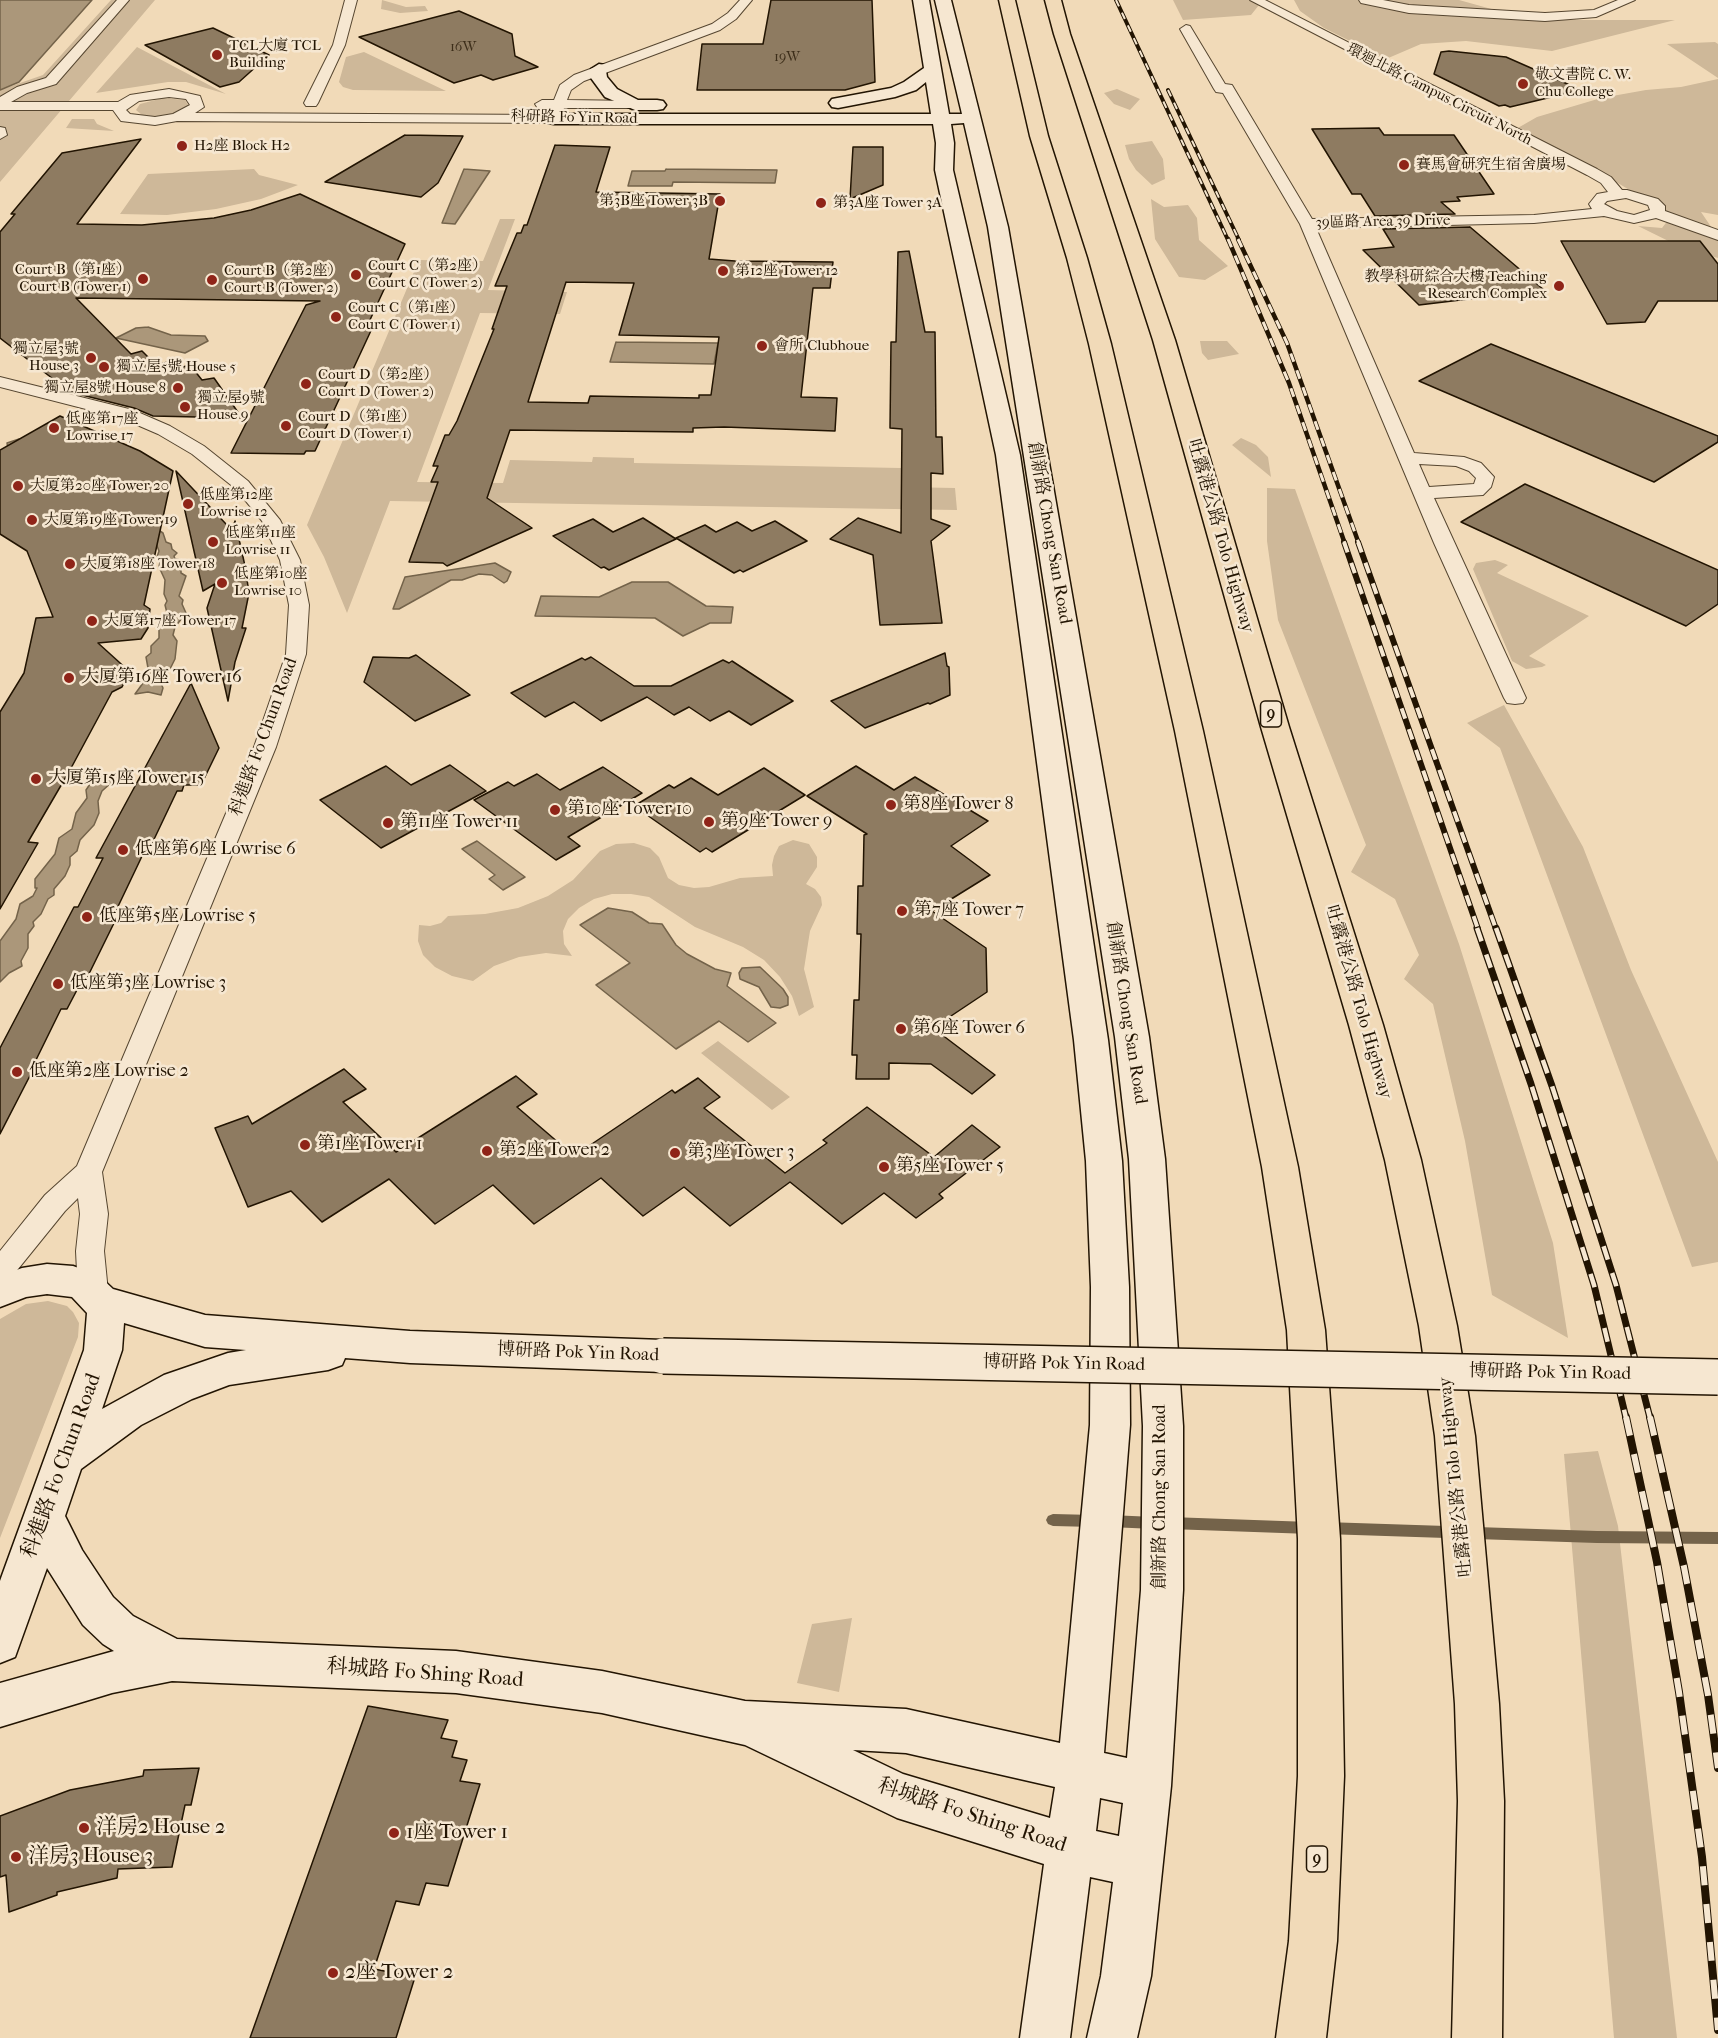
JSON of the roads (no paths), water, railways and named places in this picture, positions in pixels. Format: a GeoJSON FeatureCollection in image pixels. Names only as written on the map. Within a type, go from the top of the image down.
{"type":"FeatureCollection","features":[{"type":"Feature","properties":{"kind":"highway","name":"9"},"geometry":{"type":"LineString","coordinates":[[1007,0],[1039,136],[1077,258],[1100,344],[1194,753],[1280,1167],[1306,1330],[1314,1432],[1322,1680],[1321,1776],[1313,1941],[1301,2038]]}},
{"type":"Feature","properties":{"kind":"highway","name":"吐露港公路 Tolo Highway"},"geometry":{"type":"LineString","coordinates":[[1053,0],[1164,340],[1275,727],[1372,1047],[1403,1160],[1438,1326],[1455,1436],[1477,1704],[1481,1802],[1477,2038]]}},
{"type":"Feature","properties":{"kind":"main road","name":"創新路 Chong San Road"},"geometry":{"type":"LineString","coordinates":[[921,0],[945,143],[935,158],[1008,455],[1091,1040],[1104,1172],[1110,1287],[1110,1425],[1080,1772],[1045,2038]]}},
{"type":"Feature","properties":{"kind":"main road","name":"創新路 Chong San Road"},"geometry":{"type":"LineString","coordinates":[[943,0],[998,227],[1132,1037],[1147,1159],[1163,1425],[1159,1645],[1148,1786],[1126,1976],[1112,2038]]}},
{"type":"Feature","properties":{"kind":"main road"},"geometry":{"type":"LineString","coordinates":[[599,69],[599,78],[603,86],[611,93],[635,105]]}},
{"type":"Feature","properties":{"kind":"main road"},"geometry":{"type":"LineString","coordinates":[[809,106],[884,95],[910,86],[932,70]]}},
{"type":"Feature","properties":{"kind":"main road","name":"科研路 Fo Yin Road"},"geometry":{"type":"LineString","coordinates":[[635,105],[809,106],[970,113]]}},
{"type":"Feature","properties":{"kind":"main road","name":"科研路 Fo Yin Road"},"geometry":{"type":"LineString","coordinates":[[556,112],[854,119],[939,113]]}},
{"type":"Feature","properties":{"kind":"main road"},"geometry":{"type":"LineString","coordinates":[[854,119],[909,135]]}},
{"type":"Feature","properties":{"kind":"main road"},"geometry":{"type":"LineString","coordinates":[[0,1292],[22,1282],[47,1279],[73,1281],[97,1297]]}},
{"type":"Feature","properties":{"kind":"main road","name":"博研路 Pok Yin Road"},"geometry":{"type":"LineString","coordinates":[[97,1297],[205,1331],[410,1347],[663,1356],[1718,1377]]}},
{"type":"Feature","properties":{"kind":"main road","name":"科進路 Fo Chun Road"},"geometry":{"type":"LineString","coordinates":[[0,1641],[103,1350],[106,1313],[97,1297]]}},
{"type":"Feature","properties":{"kind":"main road","name":"博研路 Pok Yin Road"},"geometry":{"type":"LineString","coordinates":[[65,1458],[127,1413],[178,1387],[205,1377],[228,1370],[317,1355],[410,1347]]}},
{"type":"Feature","properties":{"kind":"main road","name":"科城路 Fo Shing Road"},"geometry":{"type":"LineString","coordinates":[[44,1516],[67,1564],[98,1611],[118,1630],[172,1660]]}},
{"type":"Feature","properties":{"kind":"main road","name":"科城路 Fo Shing Road"},"geometry":{"type":"LineString","coordinates":[[0,1705],[112,1672],[172,1660],[456,1672],[602,1692],[745,1723],[906,1731],[1148,1786]]}},
{"type":"Feature","properties":{"kind":"main road","name":"科城路 Fo Shing Road"},"geometry":{"type":"LineString","coordinates":[[745,1723],[897,1795],[1070,1848],[1139,1865]]}},
{"type":"Feature","properties":{"kind":"street"},"geometry":{"type":"LineString","coordinates":[[0,104],[22,90],[51,81],[123,0]]}},
{"type":"Feature","properties":{"kind":"street"},"geometry":{"type":"LineString","coordinates":[[311,103],[339,45],[351,0]]}},
{"type":"Feature","properties":{"kind":"street"},"geometry":{"type":"LineString","coordinates":[[556,112],[562,94],[571,83],[599,69],[679,43],[717,27],[743,6],[746,0]]}},
{"type":"Feature","properties":{"kind":"street","name":"環迴北路 Campus Circuit North"},"geometry":{"type":"LineString","coordinates":[[1256,0],[1592,172],[1606,180],[1617,194]]}},
{"type":"Feature","properties":{"kind":"street"},"geometry":{"type":"LineString","coordinates":[[1365,0],[1409,9],[1545,17],[1596,13],[1629,0]]}},
{"type":"Feature","properties":{"kind":"street"},"geometry":{"type":"LineString","coordinates":[[1186,29],[1221,88],[1227,88],[1307,224]]}},
{"type":"Feature","properties":{"kind":"street"},"geometry":{"type":"LineString","coordinates":[[0,104],[121,106],[135,98],[158,94],[180,94],[213,102]]}},
{"type":"Feature","properties":{"kind":"street"},"geometry":{"type":"LineString","coordinates":[[177,117],[193,111],[198,103],[195,99]]}},
{"type":"Feature","properties":{"kind":"street","name":"科研路 Fo Yin Road"},"geometry":{"type":"LineString","coordinates":[[527,104],[556,112]]}},
{"type":"Feature","properties":{"kind":"street","name":"科研路 Fo Yin Road"},"geometry":{"type":"LineString","coordinates":[[121,106],[121,114],[134,120],[155,121],[177,117],[556,112],[635,105]]}},
{"type":"Feature","properties":{"kind":"street"},"geometry":{"type":"LineString","coordinates":[[1657,213],[1658,206],[1646,199],[1617,194],[1598,200],[1599,208],[1605,212],[1634,219],[1657,213],[1718,235]]}},
{"type":"Feature","properties":{"kind":"street","name":"39區路 Area 39 Drive"},"geometry":{"type":"LineString","coordinates":[[1515,698],[1444,543],[1307,224],[1534,219],[1605,212]]}},
{"type":"Feature","properties":{"kind":"street","name":"科進路 Fo Chun Road"},"geometry":{"type":"LineString","coordinates":[[0,382],[127,414],[164,430],[198,450],[242,485],[271,520],[290,560],[299,605],[296,654],[265,747],[88,1172],[55,1203],[0,1271]]}},
{"type":"Feature","properties":{"kind":"street"},"geometry":{"type":"LineString","coordinates":[[1409,458],[1458,461],[1475,467],[1485,477],[1482,487],[1476,491],[1424,493]]}},
{"type":"Feature","properties":{"kind":"street","name":"科進路 Fo Chun Road"},"geometry":{"type":"LineString","coordinates":[[88,1172],[94,1214],[90,1251],[97,1297]]}},
{"type":"Feature","properties":{"kind":"waterway"},"geometry":{"type":"LineString","coordinates":[[1053,1520],[1094,1521]]}},
{"type":"Feature","properties":{"kind":"waterway"},"geometry":{"type":"LineString","coordinates":[[1110,1521],[1154,1523]]}},
{"type":"Feature","properties":{"kind":"waterway"},"geometry":{"type":"LineString","coordinates":[[1170,1523],[1310,1528]]}},
{"type":"Feature","properties":{"kind":"waterway"},"geometry":{"type":"LineString","coordinates":[[1325,1528],[1597,1537],[1718,1538]]}},
{"type":"Feature","properties":{"kind":"railway"},"geometry":{"type":"LineString","coordinates":[[1116,0],[1228,240]]}},
{"type":"Feature","properties":{"kind":"railway"},"geometry":{"type":"LineString","coordinates":[[1168,90],[1239,240]]}},
{"type":"Feature","properties":{"kind":"railway"},"geometry":{"type":"LineString","coordinates":[[1228,239],[1289,383],[1345,544]]}},
{"type":"Feature","properties":{"kind":"railway"},"geometry":{"type":"LineString","coordinates":[[1238,239],[1287,343],[1359,544]]}},
{"type":"Feature","properties":{"kind":"railway"},"geometry":{"type":"LineString","coordinates":[[1344,542],[1478,929]]}},
{"type":"Feature","properties":{"kind":"railway"},"geometry":{"type":"LineString","coordinates":[[1358,542],[1496,929]]}},
{"type":"Feature","properties":{"kind":"railway"},"geometry":{"type":"LineString","coordinates":[[1477,928],[1531,1084],[1594,1285],[1626,1418]]}},
{"type":"Feature","properties":{"kind":"railway"},"geometry":{"type":"LineString","coordinates":[[1496,928],[1552,1086],[1616,1285],[1650,1418]]}},
{"type":"Feature","properties":{"kind":"railway"},"geometry":{"type":"LineString","coordinates":[[1626,1417],[1657,1562],[1679,1692],[1702,1857],[1718,2030]]}},
{"type":"Feature","properties":{"kind":"railway"},"geometry":{"type":"LineString","coordinates":[[1650,1417],[1684,1567],[1708,1695],[1718,1768]]}},
{"type":"Feature","properties":{"kind":"place","name":"TCL大廈 TCL Building"},"geometry":{"type":"Point","coordinates":[217,55]}},
{"type":"Feature","properties":{"kind":"place","name":"敬文書院 C. W. Chu College"},"geometry":{"type":"Point","coordinates":[1523,84]}},
{"type":"Feature","properties":{"kind":"place","name":"H2座 Block H2"},"geometry":{"type":"Point","coordinates":[182,146]}},
{"type":"Feature","properties":{"kind":"place","name":"賽馬會研究生宿舍廣埸"},"geometry":{"type":"Point","coordinates":[1404,165]}},
{"type":"Feature","properties":{"kind":"place","name":"第3B座 Tower 3B"},"geometry":{"type":"Point","coordinates":[720,201]}},
{"type":"Feature","properties":{"kind":"place","name":"第3A座 Tower 3A"},"geometry":{"type":"Point","coordinates":[821,203]}},
{"type":"Feature","properties":{"kind":"place","name":"第12座 Tower 12"},"geometry":{"type":"Point","coordinates":[723,271]}},
{"type":"Feature","properties":{"kind":"place","name":"Court C（第2座） Court C (Tower 2)"},"geometry":{"type":"Point","coordinates":[356,275]}},
{"type":"Feature","properties":{"kind":"place","name":"Court B（第1座） Court B (Tower 1)"},"geometry":{"type":"Point","coordinates":[143,279]}},
{"type":"Feature","properties":{"kind":"place","name":"Court B（第2座） Court B (Tower 2)"},"geometry":{"type":"Point","coordinates":[212,280]}},
{"type":"Feature","properties":{"kind":"place","name":"教學科研綜合大樓 Teaching - Research Complex"},"geometry":{"type":"Point","coordinates":[1559,286]}},
{"type":"Feature","properties":{"kind":"place","name":"Court C（第1座） Court C (Tower 1)"},"geometry":{"type":"Point","coordinates":[336,317]}},
{"type":"Feature","properties":{"kind":"place","name":"會所 Clubhoue"},"geometry":{"type":"Point","coordinates":[762,346]}},
{"type":"Feature","properties":{"kind":"place","name":"獨立屋3號 House 3"},"geometry":{"type":"Point","coordinates":[91,358]}},
{"type":"Feature","properties":{"kind":"place","name":"獨立屋5號 House 5"},"geometry":{"type":"Point","coordinates":[104,367]}},
{"type":"Feature","properties":{"kind":"place","name":"Court D（第2座） Court D (Tower 2)"},"geometry":{"type":"Point","coordinates":[306,384]}},
{"type":"Feature","properties":{"kind":"place","name":"獨立屋8號 House 8"},"geometry":{"type":"Point","coordinates":[178,388]}},
{"type":"Feature","properties":{"kind":"place","name":"獨立屋9號 House 9"},"geometry":{"type":"Point","coordinates":[185,407]}},
{"type":"Feature","properties":{"kind":"place","name":"Court D（第1座） Court D (Tower 1)"},"geometry":{"type":"Point","coordinates":[286,426]}},
{"type":"Feature","properties":{"kind":"place","name":"低座第17座 Lowrise 17"},"geometry":{"type":"Point","coordinates":[54,428]}},
{"type":"Feature","properties":{"kind":"place","name":"大厦第20座 Tower 20"},"geometry":{"type":"Point","coordinates":[18,486]}},
{"type":"Feature","properties":{"kind":"place","name":"低座第12座 Lowrise 12"},"geometry":{"type":"Point","coordinates":[188,504]}},
{"type":"Feature","properties":{"kind":"place","name":"大厦第19座 Tower 19"},"geometry":{"type":"Point","coordinates":[32,520]}},
{"type":"Feature","properties":{"kind":"place","name":"低座第11座 Lowrise 11"},"geometry":{"type":"Point","coordinates":[213,542]}},
{"type":"Feature","properties":{"kind":"place","name":"大厦第18座 Tower 18"},"geometry":{"type":"Point","coordinates":[70,564]}},
{"type":"Feature","properties":{"kind":"place","name":"低座第10座 Lowrise 10"},"geometry":{"type":"Point","coordinates":[222,583]}},
{"type":"Feature","properties":{"kind":"place","name":"大厦第17座 Tower 17"},"geometry":{"type":"Point","coordinates":[92,621]}},
{"type":"Feature","properties":{"kind":"place","name":"大厦第16座 Tower 16"},"geometry":{"type":"Point","coordinates":[69,678]}},
{"type":"Feature","properties":{"kind":"place","name":"大厦第15座 Tower 15"},"geometry":{"type":"Point","coordinates":[36,779]}},
{"type":"Feature","properties":{"kind":"place","name":"第8座 Tower 8"},"geometry":{"type":"Point","coordinates":[891,805]}},
{"type":"Feature","properties":{"kind":"place","name":"第10座 Tower 10"},"geometry":{"type":"Point","coordinates":[555,810]}},
{"type":"Feature","properties":{"kind":"place","name":"第9座 Tower 9"},"geometry":{"type":"Point","coordinates":[709,822]}},
{"type":"Feature","properties":{"kind":"place","name":"第11座 Tower 11"},"geometry":{"type":"Point","coordinates":[388,823]}},
{"type":"Feature","properties":{"kind":"place","name":"低座第6座 Lowrise 6"},"geometry":{"type":"Point","coordinates":[123,850]}},
{"type":"Feature","properties":{"kind":"place","name":"第7座 Tower 7"},"geometry":{"type":"Point","coordinates":[902,911]}},
{"type":"Feature","properties":{"kind":"place","name":"低座第5座 Lowrise 5"},"geometry":{"type":"Point","coordinates":[87,917]}},
{"type":"Feature","properties":{"kind":"place","name":"低座第3座 Lowrise 3"},"geometry":{"type":"Point","coordinates":[58,984]}},
{"type":"Feature","properties":{"kind":"place","name":"第6座 Tower 6"},"geometry":{"type":"Point","coordinates":[901,1029]}},
{"type":"Feature","properties":{"kind":"place","name":"低座第2座 Lowrise 2"},"geometry":{"type":"Point","coordinates":[17,1072]}},
{"type":"Feature","properties":{"kind":"place","name":"第1座 Tower 1"},"geometry":{"type":"Point","coordinates":[305,1145]}},
{"type":"Feature","properties":{"kind":"place","name":"第2座 Tower 2"},"geometry":{"type":"Point","coordinates":[487,1151]}},
{"type":"Feature","properties":{"kind":"place","name":"第3座 Tower 3"},"geometry":{"type":"Point","coordinates":[675,1153]}},
{"type":"Feature","properties":{"kind":"place","name":"第5座 Tower 5"},"geometry":{"type":"Point","coordinates":[884,1167]}},
{"type":"Feature","properties":{"kind":"place","name":"洋房2 House 2"},"geometry":{"type":"Point","coordinates":[84,1828]}},
{"type":"Feature","properties":{"kind":"place","name":"1座 Tower 1"},"geometry":{"type":"Point","coordinates":[394,1833]}},
{"type":"Feature","properties":{"kind":"place","name":"洋房3 House 3"},"geometry":{"type":"Point","coordinates":[16,1857]}},
{"type":"Feature","properties":{"kind":"place","name":"2座 Tower 2"},"geometry":{"type":"Point","coordinates":[333,1973]}}]}
